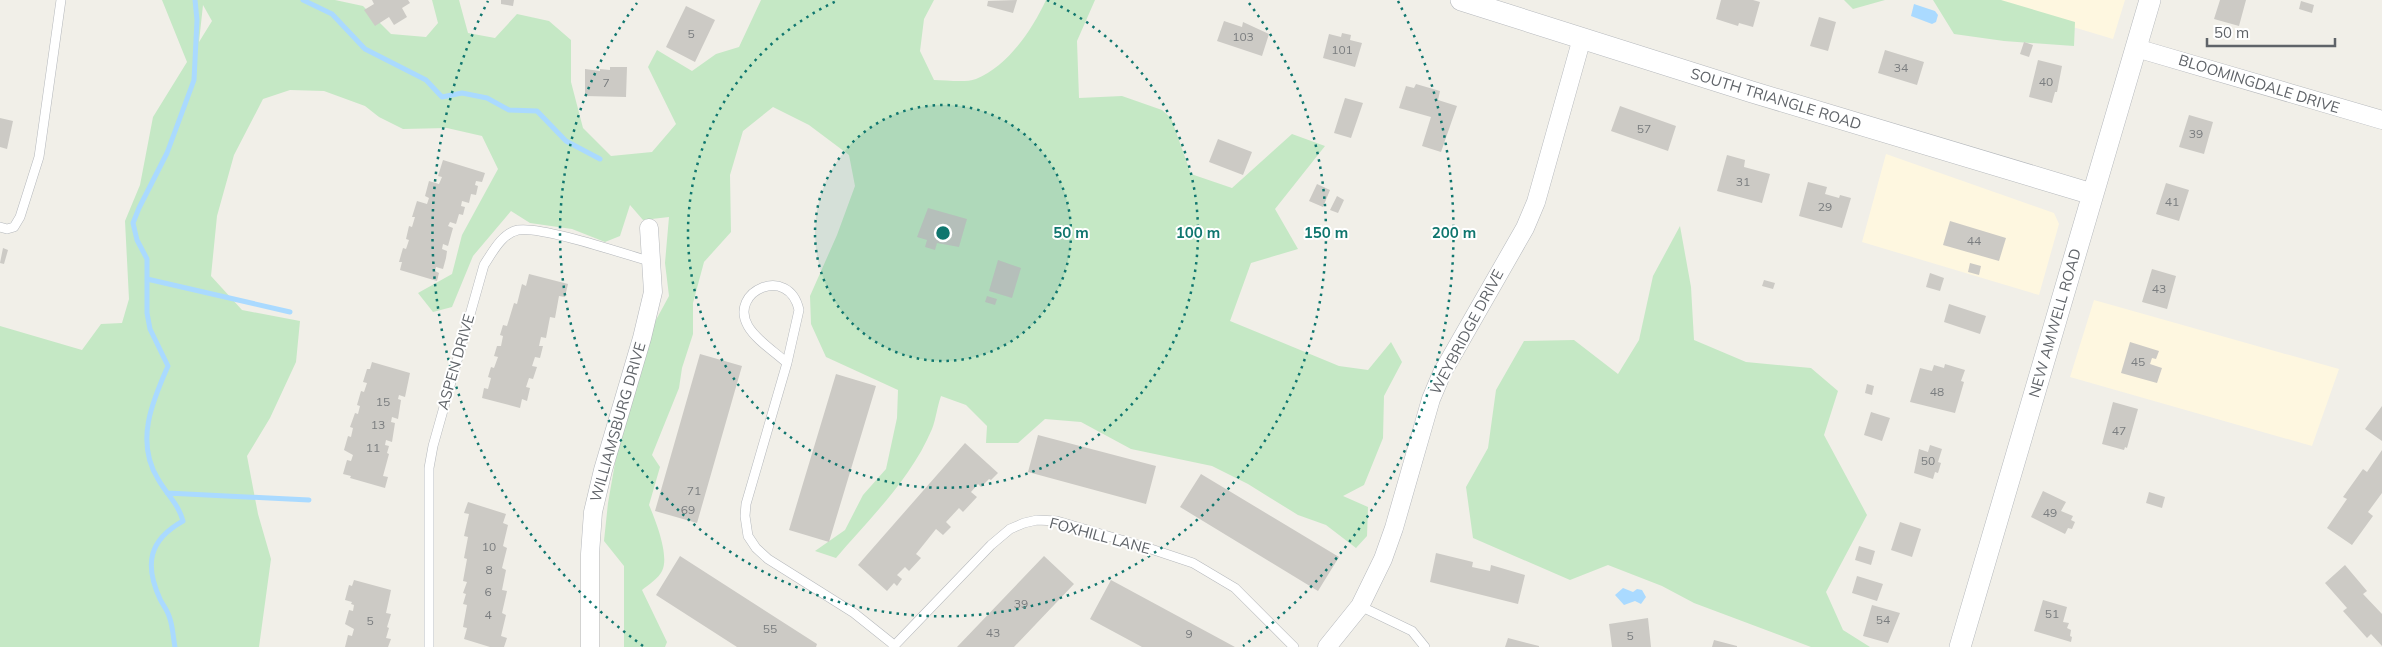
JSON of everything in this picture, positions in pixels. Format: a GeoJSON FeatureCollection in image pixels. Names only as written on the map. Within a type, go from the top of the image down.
{"type":"FeatureCollection","features":[{"type":"Feature","properties":{"kind":"street","name":"SOUTH TRIANGLE ROAD"},"geometry":{"type":"LineString","coordinates":[[1461,0],[1752,92],[2092,194]]}},
{"type":"Feature","properties":{"kind":"street","name":"NEW AMWELL ROAD"},"geometry":{"type":"LineString","coordinates":[[1960,647],[2150,0]]}},
{"type":"Feature","properties":{"kind":"street","name":"WEYBRIDGE DRIVE"},"geometry":{"type":"LineString","coordinates":[[1327,647],[1360,606],[1383,559],[1394,528],[1431,399],[1442,373],[1525,228],[1536,202],[1582,38]]}},
{"type":"Feature","properties":{"kind":"street","name":"BLOOMINGDALE DRIVE"},"geometry":{"type":"LineString","coordinates":[[2136,48],[2382,120]]}},
{"type":"Feature","properties":{"kind":"street","name":"WILLIAMSBURG DRIVE"},"geometry":{"type":"LineString","coordinates":[[590,647],[590,554],[594,512],[603,470],[642,338],[652,292],[649,228]]}},
{"type":"Feature","properties":{"kind":"lane"},"geometry":{"type":"LineString","coordinates":[[0,227],[7,229],[14,227],[17,222],[39,157],[61,0]]}},
{"type":"Feature","properties":{"kind":"lane","name":"ASPEN DRIVE"},"geometry":{"type":"LineString","coordinates":[[429,647],[429,468],[432,446],[484,265],[499,242],[517,230],[547,233],[652,262]]}},
{"type":"Feature","properties":{"kind":"lane"},"geometry":{"type":"LineString","coordinates":[[788,363],[751,331],[744,316],[752,293],[767,286],[774,285],[788,291],[798,303],[799,310],[788,363],[746,504],[745,516],[748,536],[768,559],[854,613],[893,646]]}},
{"type":"Feature","properties":{"kind":"lane","name":"FOXHILL LANE"},"geometry":{"type":"LineString","coordinates":[[893,646],[990,545],[1010,529],[1037,520],[1057,521],[1193,563],[1235,588],[1294,647]]}},
{"type":"Feature","properties":{"kind":"lane"},"geometry":{"type":"LineString","coordinates":[[1360,606],[1412,631],[1425,647]]}},
{"type":"Feature","properties":{"kind":"shaded area"},"geometry":{"type":"Polygon","coordinates":[[[1983,0],[2125,0],[2113,39],[1983,0]]]}},
{"type":"Feature","properties":{"kind":"shaded area"},"geometry":{"type":"Polygon","coordinates":[[[1886,154],[2054,213],[2059,224],[2039,295],[1862,242],[1886,154]]]}},
{"type":"Feature","properties":{"kind":"shaded area"},"geometry":{"type":"Polygon","coordinates":[[[2094,300],[2339,369],[2312,446],[2070,377],[2094,300]]]}},
{"type":"Feature","properties":{"kind":"green space"},"geometry":{"type":"Polygon","coordinates":[[[162,0],[335,0],[363,6],[391,34],[426,37],[438,23],[432,0],[459,0],[468,33],[495,38],[517,14],[549,21],[571,40],[571,82],[583,128],[611,156],[652,152],[676,124],[648,67],[657,50],[692,71],[716,54],[739,47],[761,0],[934,0],[924,19],[920,51],[934,80],[961,81],[976,79],[988,73],[1009,56],[1034,23],[1046,0],[1095,0],[1077,41],[1079,98],[1122,96],[1162,110],[1171,118],[1191,174],[1232,188],[1292,134],[1325,146],[1275,209],[1298,249],[1251,263],[1230,321],[1339,366],[1368,370],[1391,342],[1402,362],[1384,396],[1383,438],[1364,485],[1343,496],[1368,507],[1367,536],[1356,548],[1326,525],[1298,515],[1248,484],[1212,466],[1131,449],[1081,422],[1045,419],[1018,443],[986,443],[987,426],[966,405],[941,396],[933,425],[923,447],[913,465],[889,497],[836,558],[815,551],[845,530],[863,495],[886,469],[897,418],[898,390],[826,357],[811,324],[810,296],[837,235],[855,186],[849,155],[809,125],[773,107],[743,131],[730,175],[731,232],[704,262],[693,303],[693,334],[682,368],[679,388],[652,455],[660,467],[649,505],[661,538],[664,564],[658,576],[642,590],[667,642],[665,647],[624,647],[624,566],[604,541],[608,503],[622,423],[644,342],[669,296],[665,263],[669,217],[643,220],[630,205],[620,236],[605,242],[572,229],[530,223],[511,211],[473,256],[452,307],[433,312],[418,293],[452,274],[462,235],[498,169],[482,136],[447,128],[403,129],[379,117],[365,106],[324,91],[290,90],[263,99],[234,155],[217,216],[211,276],[242,310],[300,321],[296,362],[270,418],[247,456],[258,514],[271,559],[259,647],[0,647],[0,326],[82,350],[101,324],[122,323],[129,299],[125,221],[140,185],[153,117],[187,62],[162,0]],[[203,5],[199,42],[212,21],[203,5]]]}},
{"type":"Feature","properties":{"kind":"green space"},"geometry":{"type":"Polygon","coordinates":[[[1844,0],[1885,0],[1853,9],[1844,0]]]}},
{"type":"Feature","properties":{"kind":"green space"},"geometry":{"type":"Polygon","coordinates":[[[1933,0],[2001,0],[2075,22],[2074,46],[2004,41],[1954,34],[1933,0]]]}},
{"type":"Feature","properties":{"kind":"green space"},"geometry":{"type":"Polygon","coordinates":[[[1680,226],[1691,287],[1694,340],[1746,362],[1811,368],[1838,391],[1824,435],[1867,515],[1826,592],[1843,630],[1870,647],[1811,647],[1694,603],[1662,586],[1608,565],[1570,580],[1473,538],[1466,487],[1488,448],[1496,390],[1524,341],[1574,340],[1618,374],[1639,340],[1653,276],[1680,226]]]}},
{"type":"Feature","properties":{"kind":"water"},"geometry":{"type":"Polygon","coordinates":[[[1914,4],[1935,11],[1938,15],[1936,22],[1932,24],[1911,16],[1914,4]]]}},
{"type":"Feature","properties":{"kind":"water"},"geometry":{"type":"Polygon","coordinates":[[[1623,588],[1633,592],[1637,589],[1642,590],[1646,597],[1641,604],[1635,601],[1624,605],[1615,595],[1623,588]]]}},
{"type":"Feature","properties":{"kind":"building"},"geometry":{"type":"Polygon","coordinates":[[[372,0],[408,0],[410,3],[402,8],[407,17],[394,25],[389,17],[375,26],[364,10],[374,4],[372,0]]]}},
{"type":"Feature","properties":{"kind":"building"},"geometry":{"type":"Polygon","coordinates":[[[501,0],[514,0],[513,6],[501,4],[501,0]]]}},
{"type":"Feature","properties":{"kind":"building"},"geometry":{"type":"Polygon","coordinates":[[[1017,0],[1013,13],[987,6],[988,1],[985,1],[1017,0]]]}},
{"type":"Feature","properties":{"kind":"building"},"geometry":{"type":"Polygon","coordinates":[[[1721,0],[1753,0],[1760,2],[1753,27],[1739,23],[1738,26],[1716,19],[1721,0]]]}},
{"type":"Feature","properties":{"kind":"building"},"geometry":{"type":"Polygon","coordinates":[[[2220,0],[2246,0],[2239,26],[2214,19],[2220,0]]]}},
{"type":"Feature","properties":{"kind":"building"},"geometry":{"type":"Polygon","coordinates":[[[2301,1],[2314,5],[2312,13],[2299,9],[2301,1]]]}},
{"type":"Feature","properties":{"kind":"building"},"geometry":{"type":"Polygon","coordinates":[[[686,6],[715,20],[695,62],[666,47],[686,6]]]}},
{"type":"Feature","properties":{"kind":"building"},"geometry":{"type":"Polygon","coordinates":[[[1819,17],[1836,22],[1828,51],[1810,46],[1819,17]]]}},
{"type":"Feature","properties":{"kind":"building"},"geometry":{"type":"Polygon","coordinates":[[[1224,21],[1242,27],[1243,22],[1269,34],[1262,56],[1217,41],[1224,21]]]}},
{"type":"Feature","properties":{"kind":"building"},"geometry":{"type":"Polygon","coordinates":[[[1342,33],[1351,35],[1350,40],[1362,43],[1355,67],[1323,58],[1329,34],[1341,37],[1342,33]]]}},
{"type":"Feature","properties":{"kind":"building"},"geometry":{"type":"Polygon","coordinates":[[[2024,42],[2033,45],[2029,57],[2020,54],[2024,42]]]}},
{"type":"Feature","properties":{"kind":"building"},"geometry":{"type":"Polygon","coordinates":[[[1885,50],[1924,62],[1917,85],[1878,73],[1885,50]]]}},
{"type":"Feature","properties":{"kind":"building"},"geometry":{"type":"Polygon","coordinates":[[[2038,60],[2062,66],[2057,92],[2055,92],[2052,103],[2029,97],[2038,60]]]}},
{"type":"Feature","properties":{"kind":"building"},"geometry":{"type":"Polygon","coordinates":[[[610,67],[627,67],[626,97],[585,96],[585,69],[600,71],[600,69],[610,70],[610,67]]]}},
{"type":"Feature","properties":{"kind":"building"},"geometry":{"type":"Polygon","coordinates":[[[1416,84],[1440,91],[1438,100],[1457,106],[1441,152],[1422,146],[1431,117],[1399,108],[1406,86],[1414,88],[1416,84]]]}},
{"type":"Feature","properties":{"kind":"building"},"geometry":{"type":"Polygon","coordinates":[[[1345,98],[1363,103],[1351,138],[1334,133],[1345,98]]]}},
{"type":"Feature","properties":{"kind":"building"},"geometry":{"type":"Polygon","coordinates":[[[1620,106],[1676,126],[1668,151],[1611,131],[1620,106]]]}},
{"type":"Feature","properties":{"kind":"building"},"geometry":{"type":"Polygon","coordinates":[[[2189,115],[2213,122],[2204,154],[2179,147],[2189,115]]]}},
{"type":"Feature","properties":{"kind":"building"},"geometry":{"type":"Polygon","coordinates":[[[0,118],[13,121],[7,149],[0,147],[0,118]]]}},
{"type":"Feature","properties":{"kind":"building"},"geometry":{"type":"Polygon","coordinates":[[[1218,139],[1252,152],[1243,175],[1209,162],[1218,139]]]}},
{"type":"Feature","properties":{"kind":"building"},"geometry":{"type":"Polygon","coordinates":[[[1727,155],[1745,160],[1744,167],[1770,174],[1762,203],[1717,191],[1727,155]]]}},
{"type":"Feature","properties":{"kind":"building"},"geometry":{"type":"Polygon","coordinates":[[[443,160],[485,173],[482,182],[476,181],[475,185],[478,186],[476,195],[471,194],[469,203],[462,201],[461,206],[465,207],[463,215],[459,214],[456,224],[450,222],[448,226],[453,228],[448,246],[443,244],[442,249],[447,251],[443,269],[436,267],[435,271],[439,273],[437,281],[400,270],[402,262],[399,262],[403,248],[406,249],[409,240],[406,239],[409,226],[412,227],[415,217],[412,217],[417,201],[427,204],[429,198],[425,196],[429,181],[439,184],[442,177],[438,176],[443,160]]]}},
{"type":"Feature","properties":{"kind":"building"},"geometry":{"type":"Polygon","coordinates":[[[1808,182],[1827,187],[1825,194],[1839,198],[1840,195],[1851,198],[1842,228],[1799,216],[1808,182]]]}},
{"type":"Feature","properties":{"kind":"building"},"geometry":{"type":"Polygon","coordinates":[[[2166,183],[2189,190],[2179,221],[2156,214],[2166,183]]]}},
{"type":"Feature","properties":{"kind":"building"},"geometry":{"type":"Polygon","coordinates":[[[1317,184],[1330,190],[1323,207],[1309,201],[1317,184]]]}},
{"type":"Feature","properties":{"kind":"building"},"geometry":{"type":"Polygon","coordinates":[[[1337,196],[1344,200],[1338,213],[1330,210],[1337,196]]]}},
{"type":"Feature","properties":{"kind":"building"},"geometry":{"type":"Polygon","coordinates":[[[928,208],[967,219],[959,247],[937,243],[935,250],[925,247],[927,240],[917,237],[928,208]]]}},
{"type":"Feature","properties":{"kind":"building"},"geometry":{"type":"Polygon","coordinates":[[[1950,221],[2006,238],[1999,261],[1943,245],[1950,221]]]}},
{"type":"Feature","properties":{"kind":"building"},"geometry":{"type":"Polygon","coordinates":[[[3,248],[8,250],[4,264],[0,263],[3,248]]]}},
{"type":"Feature","properties":{"kind":"building"},"geometry":{"type":"Polygon","coordinates":[[[998,260],[1021,268],[1012,298],[989,291],[998,260]]]}},
{"type":"Feature","properties":{"kind":"building"},"geometry":{"type":"Polygon","coordinates":[[[1970,263],[1981,266],[1979,275],[1968,272],[1970,263]]]}},
{"type":"Feature","properties":{"kind":"building"},"geometry":{"type":"Polygon","coordinates":[[[2152,269],[2176,276],[2167,309],[2142,302],[2152,269]]]}},
{"type":"Feature","properties":{"kind":"building"},"geometry":{"type":"Polygon","coordinates":[[[1930,273],[1944,278],[1940,291],[1926,287],[1930,273]]]}},
{"type":"Feature","properties":{"kind":"building"},"geometry":{"type":"Polygon","coordinates":[[[529,274],[568,284],[565,297],[559,296],[555,318],[550,317],[546,338],[541,337],[539,346],[543,346],[540,358],[535,357],[532,366],[537,367],[533,379],[529,378],[526,387],[530,388],[527,401],[522,399],[520,408],[482,398],[484,388],[488,389],[491,378],[488,377],[491,367],[494,368],[498,357],[494,356],[497,346],[501,346],[503,336],[500,335],[503,325],[507,326],[514,303],[517,304],[522,284],[526,286],[529,274]]]}},
{"type":"Feature","properties":{"kind":"building"},"geometry":{"type":"Polygon","coordinates":[[[1764,280],[1775,283],[1773,289],[1762,286],[1764,280]]]}},
{"type":"Feature","properties":{"kind":"building"},"geometry":{"type":"Polygon","coordinates":[[[987,296],[997,299],[995,305],[985,302],[987,296]]]}},
{"type":"Feature","properties":{"kind":"building"},"geometry":{"type":"Polygon","coordinates":[[[1949,304],[1986,316],[1980,334],[1944,322],[1949,304]]]}},
{"type":"Feature","properties":{"kind":"building"},"geometry":{"type":"Polygon","coordinates":[[[2130,342],[2159,351],[2156,359],[2152,358],[2150,364],[2162,368],[2157,383],[2121,373],[2130,342]]]}},
{"type":"Feature","properties":{"kind":"building"},"geometry":{"type":"Polygon","coordinates":[[[700,354],[742,366],[697,523],[655,511],[700,354]]]}},
{"type":"Feature","properties":{"kind":"building"},"geometry":{"type":"Polygon","coordinates":[[[372,362],[410,373],[405,397],[399,395],[398,399],[401,400],[398,419],[392,417],[391,422],[395,423],[392,442],[386,440],[385,445],[389,446],[387,453],[389,454],[383,476],[388,477],[385,488],[350,478],[351,476],[343,474],[347,460],[351,461],[353,455],[344,450],[348,436],[351,437],[353,428],[350,427],[355,413],[358,414],[360,406],[357,405],[361,391],[364,392],[367,383],[363,382],[367,369],[370,369],[372,362]]]}},
{"type":"Feature","properties":{"kind":"building"},"geometry":{"type":"Polygon","coordinates":[[[1945,364],[1965,370],[1961,381],[1964,382],[1955,413],[1910,402],[1920,368],[1932,371],[1934,365],[1944,368],[1945,364]]]}},
{"type":"Feature","properties":{"kind":"building"},"geometry":{"type":"Polygon","coordinates":[[[836,374],[876,386],[829,542],[789,530],[836,374]]]}},
{"type":"Feature","properties":{"kind":"building"},"geometry":{"type":"Polygon","coordinates":[[[1867,384],[1874,386],[1872,395],[1865,393],[1867,384]]]}},
{"type":"Feature","properties":{"kind":"building"},"geometry":{"type":"Polygon","coordinates":[[[2113,402],[2138,409],[2127,448],[2125,447],[2124,450],[2102,444],[2113,402]]]}},
{"type":"Feature","properties":{"kind":"building"},"geometry":{"type":"Polygon","coordinates":[[[2382,406],[2382,441],[2365,429],[2382,406]]]}},
{"type":"Feature","properties":{"kind":"building"},"geometry":{"type":"Polygon","coordinates":[[[1871,412],[1890,418],[1882,441],[1864,435],[1871,412]]]}},
{"type":"Feature","properties":{"kind":"building"},"geometry":{"type":"Polygon","coordinates":[[[1038,435],[1156,466],[1146,504],[1028,472],[1038,435]]]}},
{"type":"Feature","properties":{"kind":"building"},"geometry":{"type":"Polygon","coordinates":[[[965,443],[998,473],[981,487],[978,484],[971,492],[977,497],[963,512],[959,508],[946,522],[951,527],[943,535],[936,529],[916,554],[921,558],[909,571],[905,567],[897,575],[902,579],[897,586],[894,583],[887,591],[858,565],[965,443]]]}},
{"type":"Feature","properties":{"kind":"building"},"geometry":{"type":"Polygon","coordinates":[[[1930,445],[1942,449],[1938,462],[1941,463],[1938,473],[1935,472],[1933,479],[1914,473],[1919,449],[1928,452],[1930,445]]]}},
{"type":"Feature","properties":{"kind":"building"},"geometry":{"type":"Polygon","coordinates":[[[2382,450],[2382,493],[2368,512],[2373,516],[2352,545],[2327,528],[2347,499],[2343,497],[2363,469],[2367,472],[2382,450]]]}},
{"type":"Feature","properties":{"kind":"building"},"geometry":{"type":"Polygon","coordinates":[[[1201,474],[1339,557],[1318,591],[1180,507],[1201,474]]]}},
{"type":"Feature","properties":{"kind":"building"},"geometry":{"type":"Polygon","coordinates":[[[2043,491],[2066,502],[2061,511],[2073,516],[2071,520],[2075,522],[2072,529],[2068,528],[2065,534],[2031,517],[2043,491]]]}},
{"type":"Feature","properties":{"kind":"building"},"geometry":{"type":"Polygon","coordinates":[[[2149,492],[2165,497],[2162,508],[2146,503],[2149,492]]]}},
{"type":"Feature","properties":{"kind":"building"},"geometry":{"type":"Polygon","coordinates":[[[468,502],[506,514],[503,523],[508,525],[503,546],[507,548],[502,568],[506,570],[502,590],[507,591],[502,613],[506,615],[501,636],[507,638],[504,647],[490,647],[464,639],[467,628],[463,627],[467,605],[463,604],[466,594],[463,593],[467,582],[463,581],[467,559],[464,558],[468,537],[464,536],[469,514],[464,513],[468,502]]]}},
{"type":"Feature","properties":{"kind":"building"},"geometry":{"type":"Polygon","coordinates":[[[1900,522],[1921,529],[1912,557],[1891,550],[1900,522]]]}},
{"type":"Feature","properties":{"kind":"building"},"geometry":{"type":"Polygon","coordinates":[[[1859,546],[1875,551],[1871,565],[1855,560],[1859,546]]]}},
{"type":"Feature","properties":{"kind":"building"},"geometry":{"type":"Polygon","coordinates":[[[1436,553],[1473,562],[1472,567],[1490,571],[1491,565],[1525,575],[1518,604],[1430,582],[1436,553]]]}},
{"type":"Feature","properties":{"kind":"building"},"geometry":{"type":"Polygon","coordinates":[[[680,556],[817,644],[816,647],[737,647],[656,595],[680,556]]]}},
{"type":"Feature","properties":{"kind":"building"},"geometry":{"type":"Polygon","coordinates":[[[1044,556],[1074,584],[1014,647],[957,647],[1044,556]]]}},
{"type":"Feature","properties":{"kind":"building"},"geometry":{"type":"Polygon","coordinates":[[[2345,565],[2367,591],[2363,594],[2382,614],[2382,646],[2371,634],[2367,638],[2343,611],[2347,608],[2325,583],[2345,565]]]}},
{"type":"Feature","properties":{"kind":"building"},"geometry":{"type":"Polygon","coordinates":[[[1857,576],[1883,584],[1877,601],[1852,593],[1857,576]]]}},
{"type":"Feature","properties":{"kind":"building"},"geometry":{"type":"Polygon","coordinates":[[[354,580],[391,590],[386,613],[391,614],[386,638],[391,639],[388,647],[345,647],[348,635],[352,636],[354,629],[345,624],[349,610],[353,611],[354,605],[351,604],[352,602],[345,600],[349,585],[352,586],[354,580]]]}},
{"type":"Feature","properties":{"kind":"building"},"geometry":{"type":"Polygon","coordinates":[[[1111,580],[1235,647],[1142,647],[1090,619],[1111,580]]]}},
{"type":"Feature","properties":{"kind":"building"},"geometry":{"type":"Polygon","coordinates":[[[2043,600],[2067,607],[2063,622],[2069,623],[2067,628],[2071,630],[2071,642],[2034,631],[2043,600]]]}},
{"type":"Feature","properties":{"kind":"building"},"geometry":{"type":"Polygon","coordinates":[[[1872,605],[1900,613],[1888,643],[1863,636],[1872,605]]]}},
{"type":"Feature","properties":{"kind":"building"},"geometry":{"type":"Polygon","coordinates":[[[1648,618],[1651,647],[1612,647],[1609,624],[1648,618]]]}},
{"type":"Feature","properties":{"kind":"building"},"geometry":{"type":"Polygon","coordinates":[[[1508,638],[1539,646],[1539,647],[1505,647],[1508,638]]]}},
{"type":"Feature","properties":{"kind":"building"},"geometry":{"type":"Polygon","coordinates":[[[1714,640],[1737,646],[1737,647],[1712,647],[1714,640]]]}},
{"type":"Feature","properties":{"kind":"waterway"},"geometry":{"type":"LineString","coordinates":[[175,647],[170,620],[155,586],[151,564],[153,554],[163,536],[183,521],[178,509],[161,485],[151,465],[147,436],[148,422],[156,394],[168,366],[150,329],[147,313],[147,259],[137,240],[133,223],[167,153],[194,80],[197,20],[195,0]]}},
{"type":"Feature","properties":{"kind":"waterway"},"geometry":{"type":"LineString","coordinates":[[303,0],[332,14],[365,49],[426,80],[442,97],[462,93],[487,98],[509,110],[537,111],[566,141],[600,159]]}},
{"type":"Feature","properties":{"kind":"waterway"},"geometry":{"type":"LineString","coordinates":[[147,279],[290,312]]}},
{"type":"Feature","properties":{"kind":"waterway"},"geometry":{"type":"LineString","coordinates":[[167,493],[309,500]]}}]}
